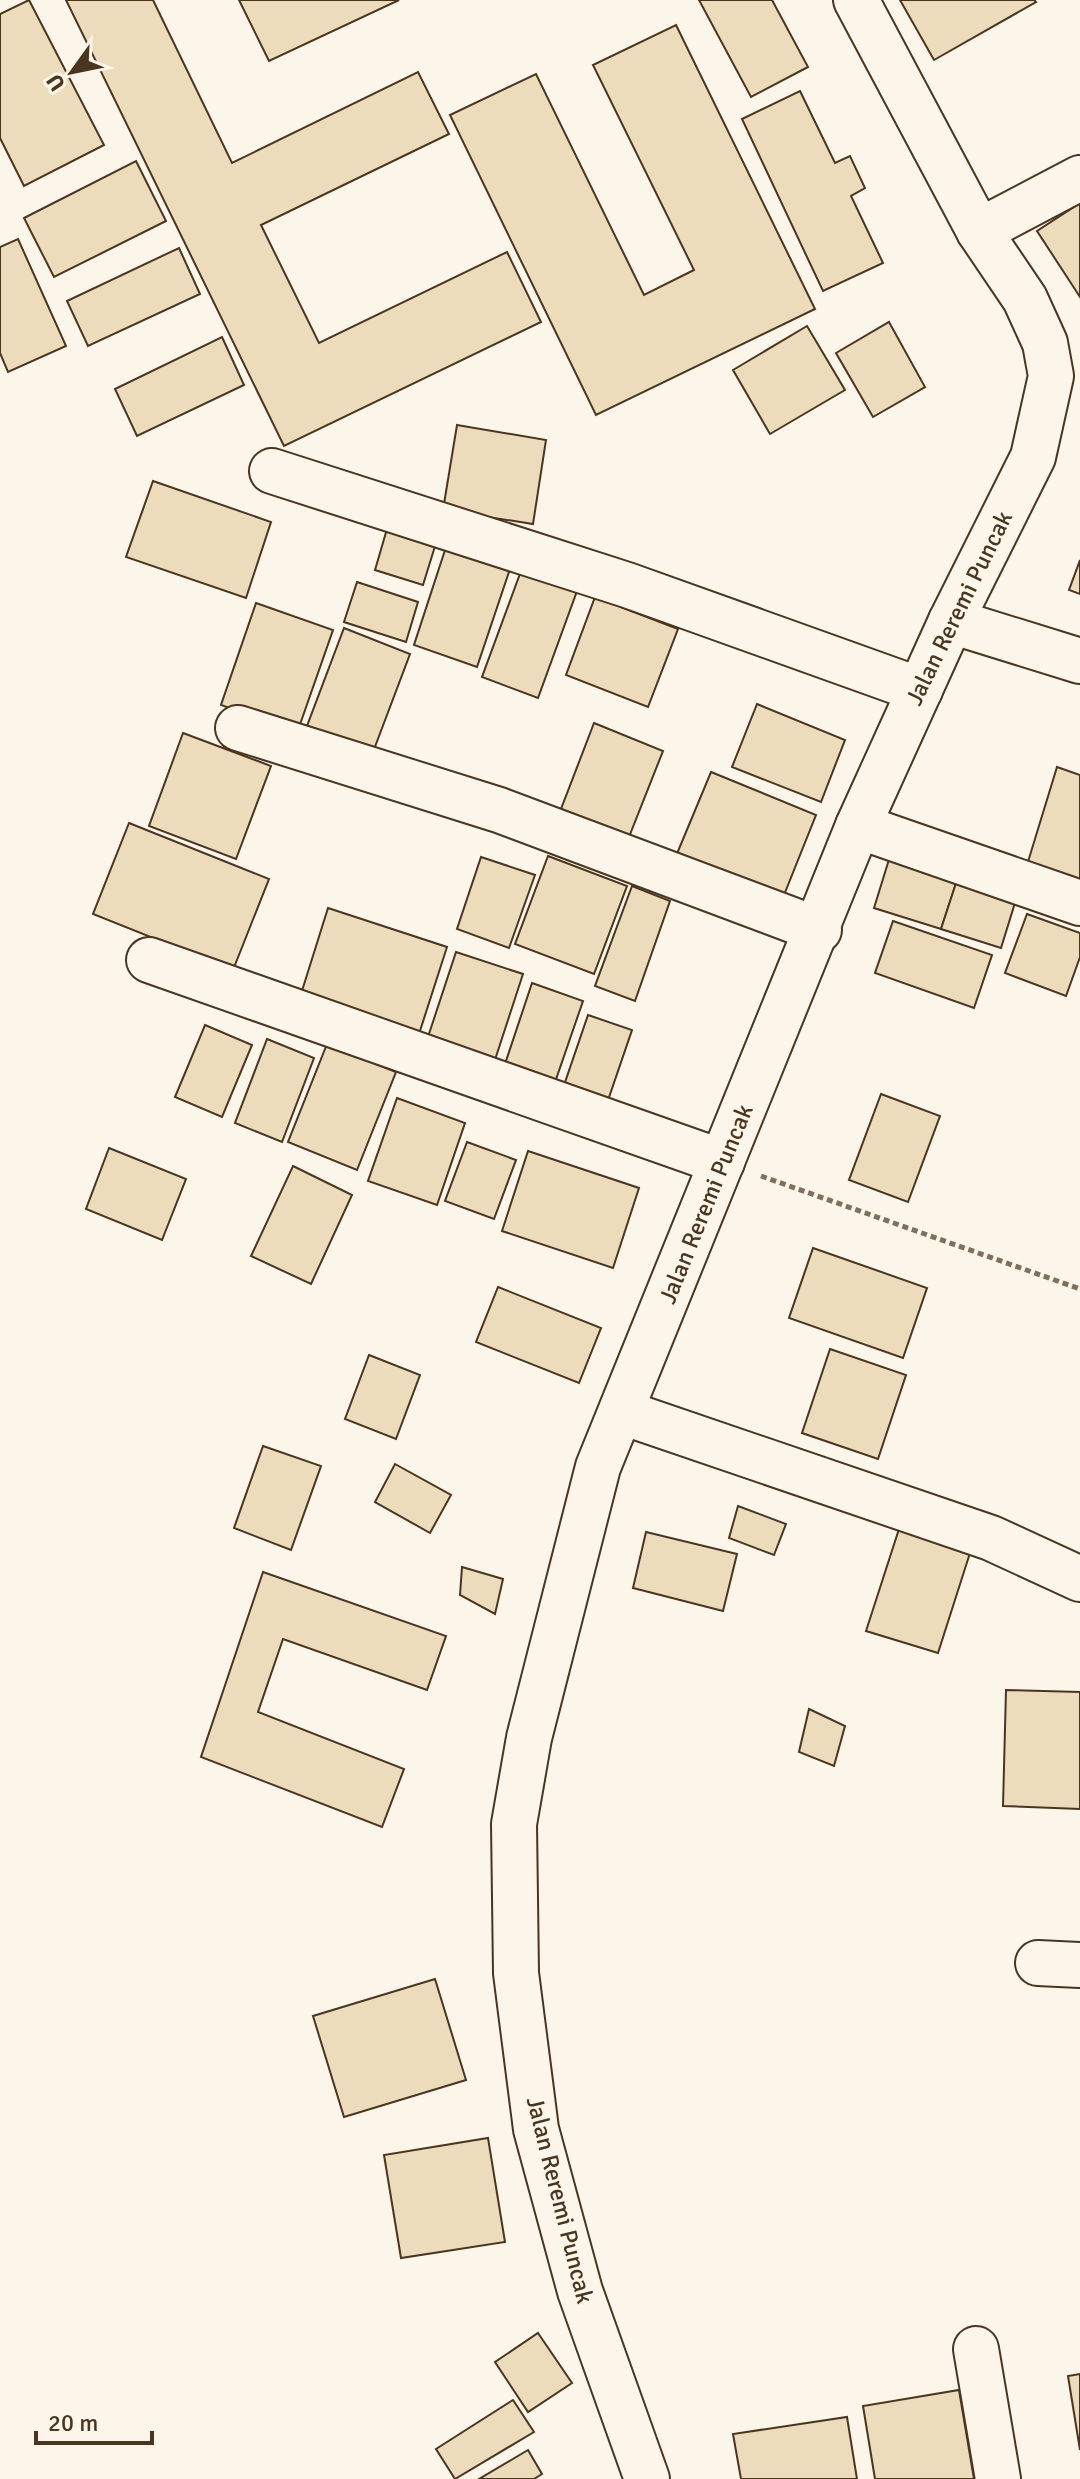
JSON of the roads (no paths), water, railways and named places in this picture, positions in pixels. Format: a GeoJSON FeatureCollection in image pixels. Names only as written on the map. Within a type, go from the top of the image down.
{"type":"FeatureCollection","features":[{"type":"Feature","properties":{"kind":"street","name":"Jalan Reremi Puncak"},"geometry":{"type":"LineString","coordinates":[[647,2479],[580,2291],[536,2129],[516,1973],[514,1824],[529,1738],[598,1467],[819,930],[858,826],[951,621],[1033,457],[1066,379],[1025,299],[979,231],[856,0]]}},
{"type":"Feature","properties":{"kind":"street"},"geometry":{"type":"LineString","coordinates":[[979,231],[1080,178]]}},
{"type":"Feature","properties":{"kind":"street"},"geometry":{"type":"LineString","coordinates":[[272,471],[627,585],[920,690]]}},
{"type":"Feature","properties":{"kind":"street"},"geometry":{"type":"LineString","coordinates":[[951,621],[1080,661]]}},
{"type":"Feature","properties":{"kind":"street"},"geometry":{"type":"LineString","coordinates":[[238,728],[499,810],[819,930]]}},
{"type":"Feature","properties":{"kind":"street"},"geometry":{"type":"LineString","coordinates":[[858,826],[1080,903]]}},
{"type":"Feature","properties":{"kind":"street"},"geometry":{"type":"LineString","coordinates":[[149,960],[722,1162]]}},
{"type":"Feature","properties":{"kind":"street"},"geometry":{"type":"LineString","coordinates":[[622,1412],[991,1538],[1080,1579]]}},
{"type":"Feature","properties":{"kind":"street"},"geometry":{"type":"LineString","coordinates":[[976,2349],[998,2479]]}}]}
